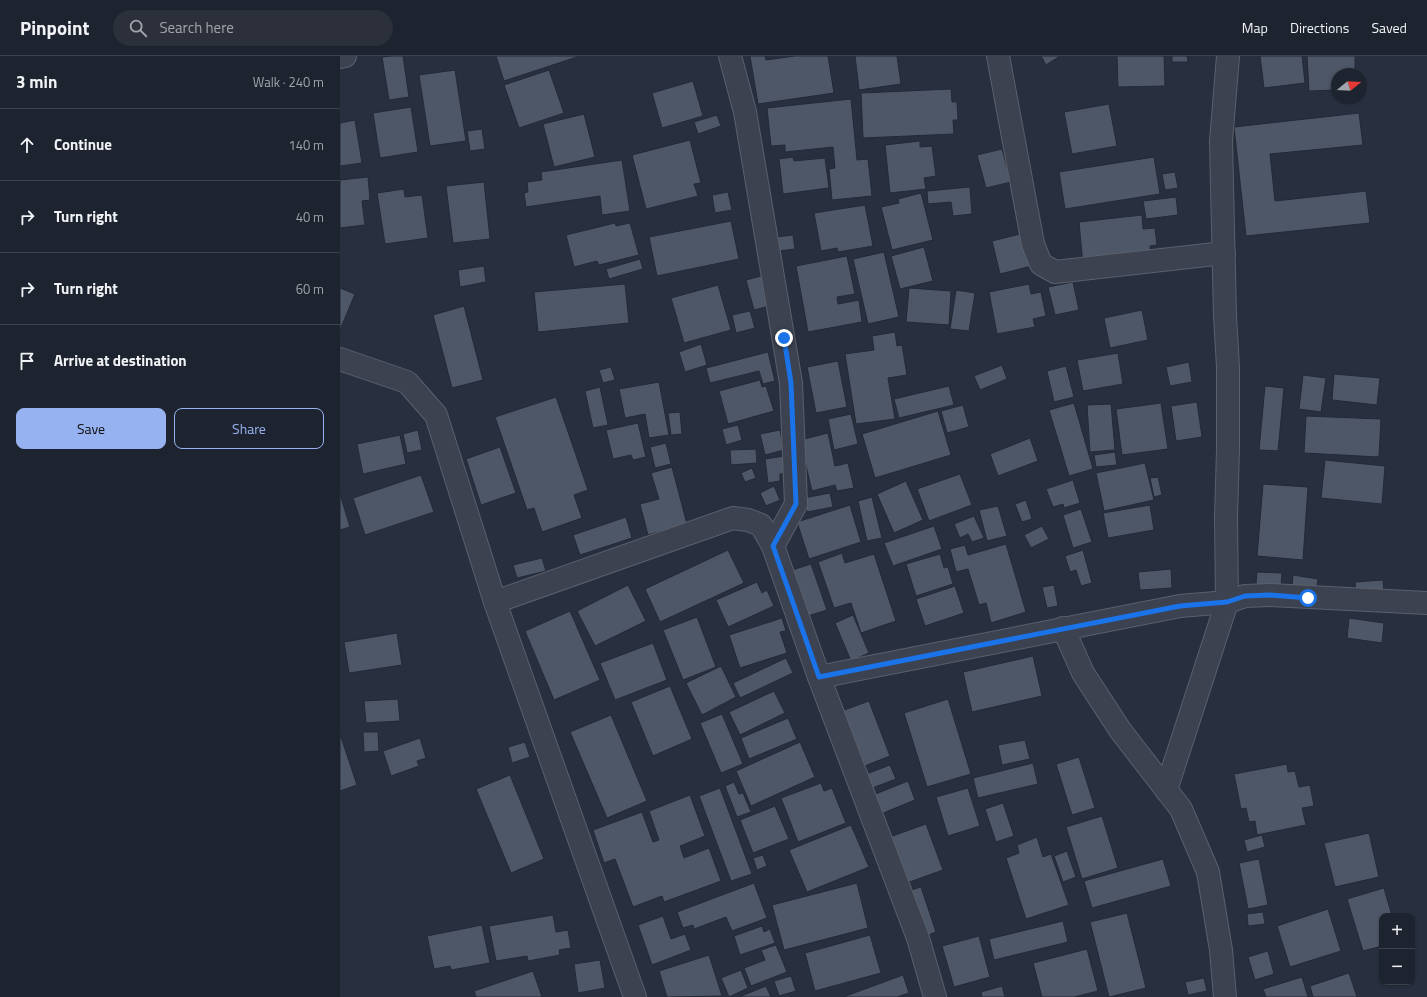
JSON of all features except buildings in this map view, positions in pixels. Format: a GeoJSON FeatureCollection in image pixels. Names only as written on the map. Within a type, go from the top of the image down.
{"type":"FeatureCollection","features":[{"type":"Feature","properties":{"kind":"street"},"geometry":{"type":"LineString","coordinates":[[340,57],[346,56]]}},
{"type":"Feature","properties":{"kind":"street"},"geometry":{"type":"LineString","coordinates":[[730,56],[744,112],[791,383],[796,504],[773,546]]}},
{"type":"Feature","properties":{"kind":"street"},"geometry":{"type":"LineString","coordinates":[[998,56],[1033,244],[1041,264],[1055,272],[1224,253]]}},
{"type":"Feature","properties":{"kind":"street"},"geometry":{"type":"LineString","coordinates":[[1166,790],[1227,602],[1226,517],[1228,367],[1225,316],[1221,141],[1228,56]]}},
{"type":"Feature","properties":{"kind":"street"},"geometry":{"type":"LineString","coordinates":[[340,359],[407,382],[436,415],[494,602],[635,997]]}},
{"type":"Feature","properties":{"kind":"street"},"geometry":{"type":"LineString","coordinates":[[494,602],[733,518],[748,520],[761,525],[773,546],[819,677],[918,938],[935,997]]}},
{"type":"Feature","properties":{"kind":"street"},"geometry":{"type":"LineString","coordinates":[[819,677],[1063,628],[1180,606],[1227,602],[1245,596],[1270,595],[1427,603]]}},
{"type":"Feature","properties":{"kind":"street"},"geometry":{"type":"LineString","coordinates":[[1063,628],[1083,672],[1120,730],[1181,809],[1208,872],[1221,950],[1224,997]]}},
{"type":"Feature","properties":{"kind":"route"},"geometry":{"type":"LineString","coordinates":[[784,338],[791,383],[796,504],[773,546],[819,677],[1180,606],[1227,602],[1245,596],[1270,595],[1308,598]]}}]}
